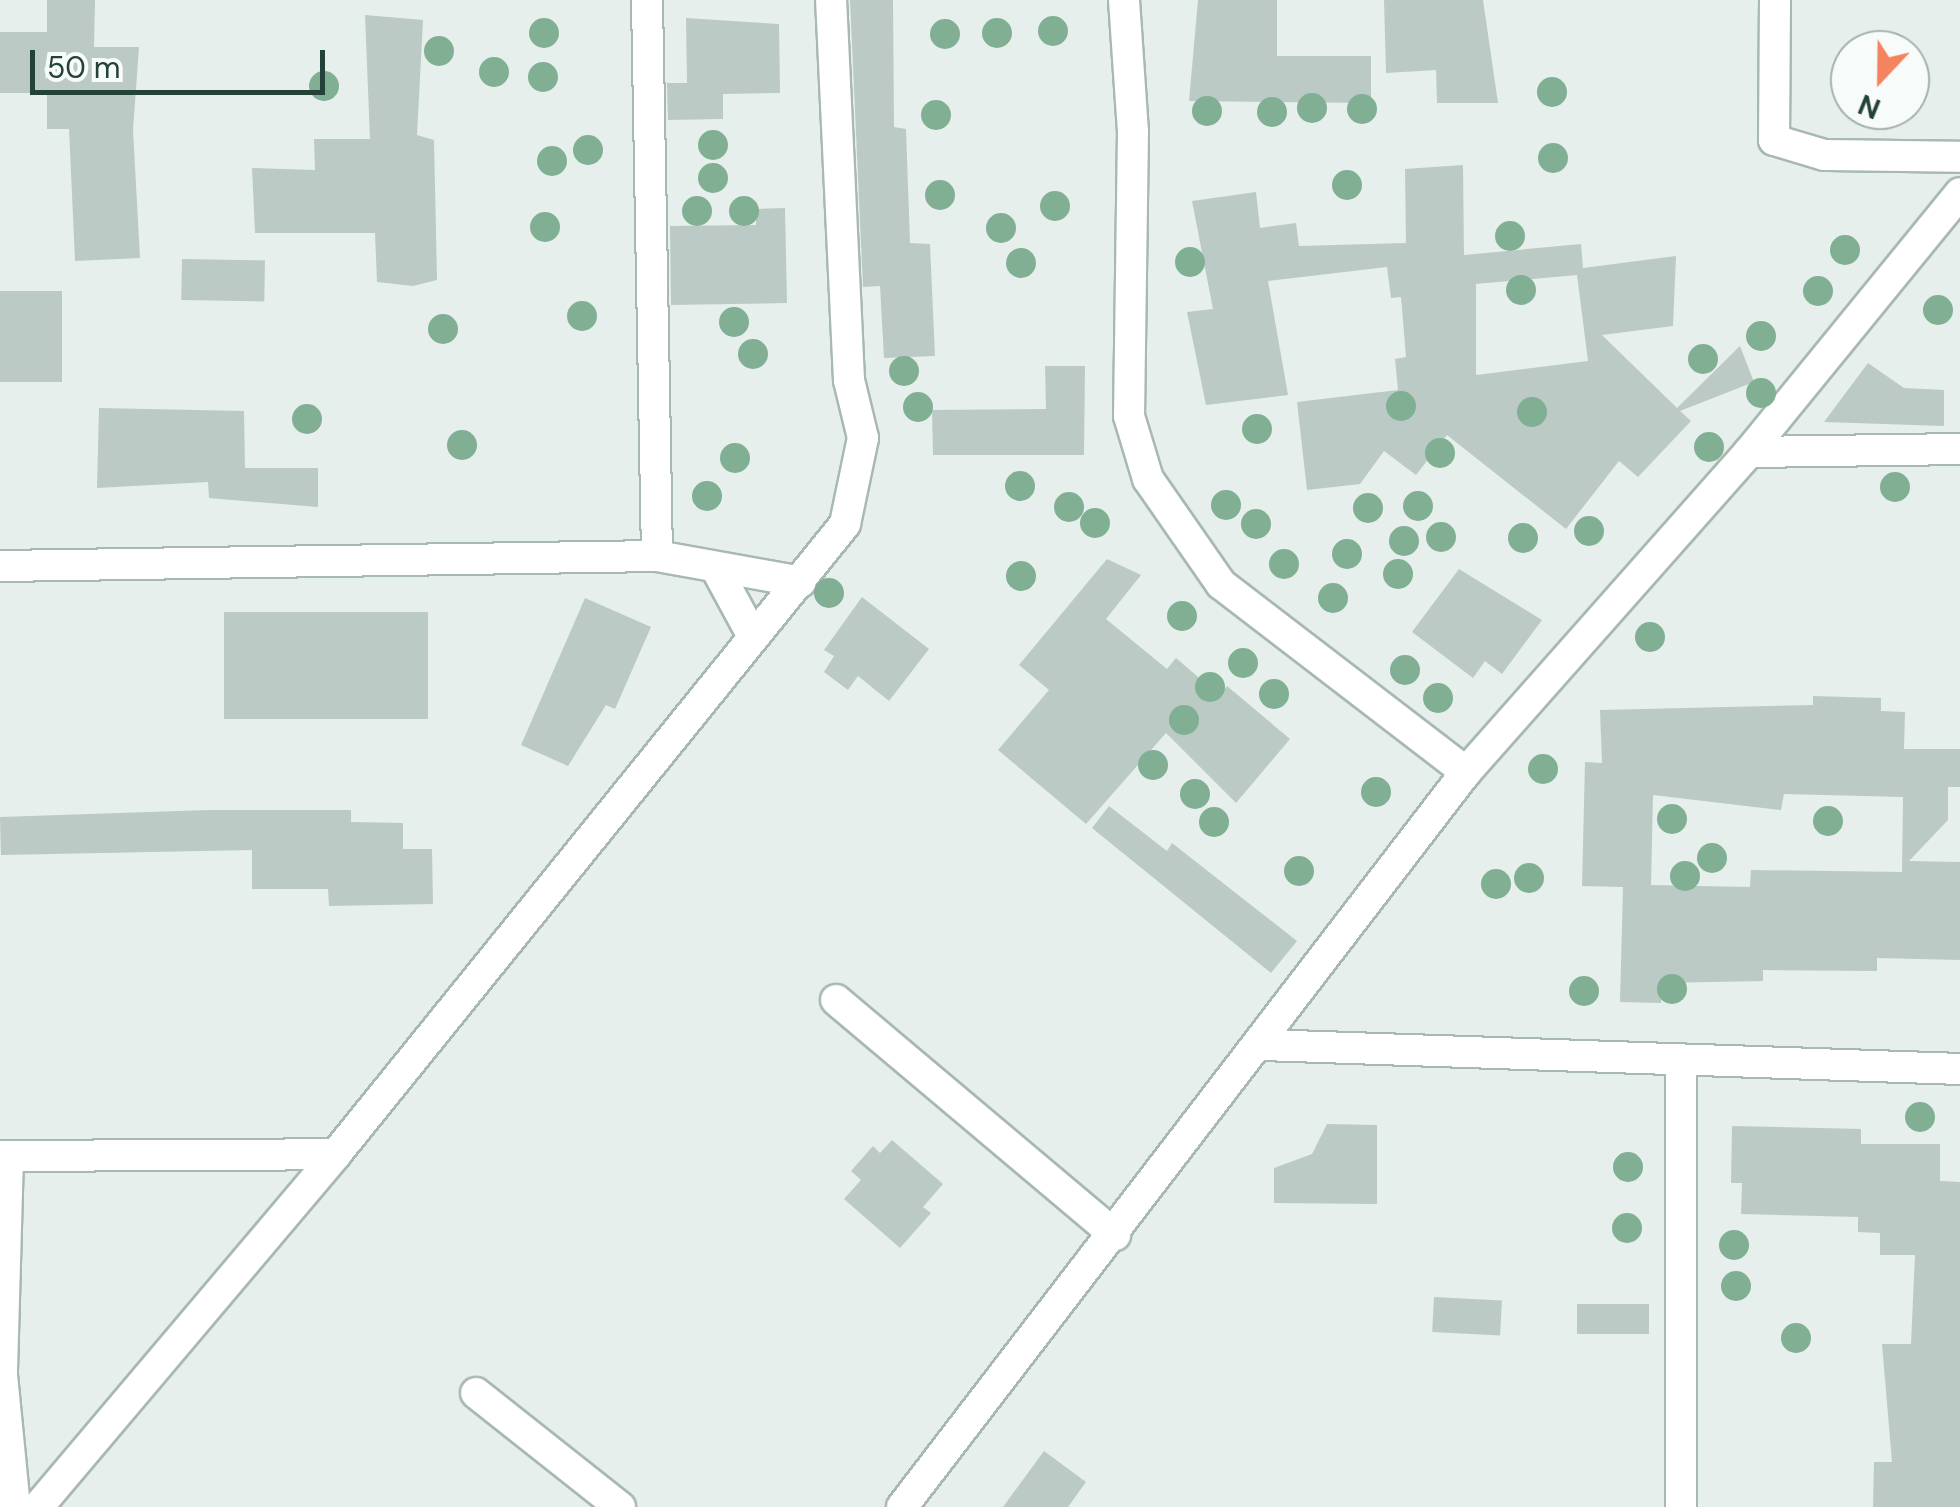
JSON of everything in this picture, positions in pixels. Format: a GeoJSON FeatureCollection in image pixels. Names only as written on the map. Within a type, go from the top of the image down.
{"type":"FeatureCollection","features":[{"type":"Feature","properties":{"kind":"street"},"geometry":{"type":"LineString","coordinates":[[648,0],[657,556]]}},
{"type":"Feature","properties":{"kind":"street"},"geometry":{"type":"LineString","coordinates":[[38,1507],[336,1154],[751,633],[801,582],[845,524],[862,438],[849,380],[831,0]]}},
{"type":"Feature","properties":{"kind":"street"},"geometry":{"type":"LineString","coordinates":[[1124,0],[1133,131],[1129,416],[1148,480],[1221,584],[1466,772]]}},
{"type":"Feature","properties":{"kind":"street"},"geometry":{"type":"LineString","coordinates":[[1775,0],[1774,140],[1824,154],[1960,157]]}},
{"type":"Feature","properties":{"kind":"street"},"geometry":{"type":"LineString","coordinates":[[902,1507],[1263,1045],[1466,772],[1749,452],[1960,193]]}},
{"type":"Feature","properties":{"kind":"street"},"geometry":{"type":"LineString","coordinates":[[1749,452],[1960,449]]}},
{"type":"Feature","properties":{"kind":"street"},"geometry":{"type":"LineString","coordinates":[[0,566],[657,556],[717,570],[801,582]]}},
{"type":"Feature","properties":{"kind":"street"},"geometry":{"type":"LineString","coordinates":[[717,570],[751,633]]}},
{"type":"Feature","properties":{"kind":"street"},"geometry":{"type":"LineString","coordinates":[[836,1000],[1114,1234]]}},
{"type":"Feature","properties":{"kind":"street"},"geometry":{"type":"LineString","coordinates":[[1263,1045],[1682,1063],[1960,1068]]}},
{"type":"Feature","properties":{"kind":"street"},"geometry":{"type":"LineString","coordinates":[[1680,1507],[1682,1063]]}},
{"type":"Feature","properties":{"kind":"street"},"geometry":{"type":"LineString","coordinates":[[14,1507],[2,1375],[4,1156],[336,1154]]}},
{"type":"Feature","properties":{"kind":"street"},"geometry":{"type":"LineString","coordinates":[[476,1392],[620,1507]]}},
{"type":"Feature","properties":{"kind":"building"},"geometry":{"type":"Polygon","coordinates":[[[47,0],[95,0],[94,47],[139,47],[133,130],[140,258],[75,261],[69,129],[47,129],[47,93],[0,93],[0,32],[47,32],[47,0]]]}},
{"type":"Feature","properties":{"kind":"building"},"geometry":{"type":"Polygon","coordinates":[[[850,0],[893,0],[894,127],[906,129],[910,243],[930,244],[935,356],[884,358],[880,286],[863,287],[850,0]]]}},
{"type":"Feature","properties":{"kind":"building"},"geometry":{"type":"Polygon","coordinates":[[[1198,0],[1277,0],[1277,56],[1371,56],[1371,103],[1189,101],[1198,0]]]}},
{"type":"Feature","properties":{"kind":"building"},"geometry":{"type":"Polygon","coordinates":[[[1384,0],[1483,0],[1498,103],[1437,103],[1436,70],[1386,73],[1384,0]]]}},
{"type":"Feature","properties":{"kind":"building"},"geometry":{"type":"Polygon","coordinates":[[[365,15],[423,20],[417,135],[434,140],[437,280],[413,286],[377,282],[375,233],[255,233],[252,168],[315,170],[314,139],[370,139],[365,15]]]}},
{"type":"Feature","properties":{"kind":"building"},"geometry":{"type":"Polygon","coordinates":[[[686,18],[779,24],[780,93],[723,94],[723,119],[668,120],[667,83],[687,83],[686,18]]]}},
{"type":"Feature","properties":{"kind":"building"},"geometry":{"type":"Polygon","coordinates":[[[1463,165],[1464,255],[1581,244],[1583,268],[1676,256],[1673,326],[1602,335],[1677,408],[1740,346],[1754,382],[1680,411],[1691,421],[1638,477],[1619,461],[1566,529],[1447,435],[1416,475],[1384,451],[1360,484],[1307,490],[1297,402],[1398,390],[1395,359],[1406,357],[1401,297],[1391,298],[1387,267],[1268,281],[1288,395],[1206,405],[1187,312],[1213,309],[1192,201],[1256,192],[1260,228],[1296,223],[1299,246],[1406,243],[1405,169],[1463,165]],[[1577,275],[1476,284],[1476,375],[1588,361],[1577,275]]]}},
{"type":"Feature","properties":{"kind":"building"},"geometry":{"type":"Polygon","coordinates":[[[785,208],[787,303],[671,305],[670,226],[756,225],[756,209],[785,208]]]}},
{"type":"Feature","properties":{"kind":"building"},"geometry":{"type":"Polygon","coordinates":[[[182,259],[265,260],[264,301],[181,300],[182,259]]]}},
{"type":"Feature","properties":{"kind":"building"},"geometry":{"type":"Polygon","coordinates":[[[0,291],[62,291],[62,382],[0,382],[0,291]]]}},
{"type":"Feature","properties":{"kind":"building"},"geometry":{"type":"Polygon","coordinates":[[[1868,363],[1904,388],[1944,390],[1944,426],[1824,422],[1868,363]]]}},
{"type":"Feature","properties":{"kind":"building"},"geometry":{"type":"Polygon","coordinates":[[[1045,366],[1085,366],[1084,455],[933,455],[932,410],[1046,409],[1045,366]]]}},
{"type":"Feature","properties":{"kind":"building"},"geometry":{"type":"Polygon","coordinates":[[[99,408],[244,411],[245,468],[318,468],[318,507],[209,498],[208,482],[97,488],[99,408]]]}},
{"type":"Feature","properties":{"kind":"building"},"geometry":{"type":"Polygon","coordinates":[[[1107,559],[1141,575],[1106,619],[1167,669],[1176,658],[1219,695],[1227,686],[1290,739],[1236,803],[1166,733],[1086,824],[998,750],[1049,690],[1019,665],[1107,559]]]}},
{"type":"Feature","properties":{"kind":"building"},"geometry":{"type":"Polygon","coordinates":[[[1459,569],[1542,620],[1502,674],[1485,661],[1473,678],[1412,632],[1459,569]]]}},
{"type":"Feature","properties":{"kind":"building"},"geometry":{"type":"Polygon","coordinates":[[[862,597],[929,649],[889,701],[858,676],[848,690],[824,672],[834,656],[824,650],[862,597]]]}},
{"type":"Feature","properties":{"kind":"building"},"geometry":{"type":"Polygon","coordinates":[[[585,598],[651,627],[615,709],[606,705],[568,766],[521,745],[585,598]]]}},
{"type":"Feature","properties":{"kind":"building"},"geometry":{"type":"Polygon","coordinates":[[[224,612],[428,612],[428,719],[224,719],[224,612]]]}},
{"type":"Feature","properties":{"kind":"building"},"geometry":{"type":"Polygon","coordinates":[[[1813,696],[1881,698],[1881,711],[1905,712],[1904,749],[1960,749],[1960,787],[1948,787],[1948,820],[1909,861],[1960,862],[1960,960],[1877,958],[1877,971],[1763,970],[1763,981],[1662,983],[1661,1003],[1620,1002],[1623,887],[1582,886],[1585,762],[1602,763],[1600,710],[1813,705],[1813,696]],[[1784,794],[1781,810],[1653,795],[1651,885],[1750,887],[1751,870],[1902,872],[1903,797],[1784,794]]]}},
{"type":"Feature","properties":{"kind":"building"},"geometry":{"type":"Polygon","coordinates":[[[1109,806],[1167,851],[1172,843],[1297,941],[1271,973],[1092,828],[1109,806]]]}},
{"type":"Feature","properties":{"kind":"building"},"geometry":{"type":"Polygon","coordinates":[[[351,810],[351,822],[403,823],[403,849],[432,849],[433,904],[329,906],[328,889],[252,889],[252,850],[1,855],[0,817],[351,810]]]}},
{"type":"Feature","properties":{"kind":"building"},"geometry":{"type":"Polygon","coordinates":[[[1327,1124],[1377,1125],[1377,1204],[1274,1203],[1274,1168],[1312,1154],[1327,1124]]]}},
{"type":"Feature","properties":{"kind":"building"},"geometry":{"type":"Polygon","coordinates":[[[1732,1126],[1861,1129],[1861,1144],[1940,1144],[1940,1181],[1960,1182],[1960,1507],[1873,1507],[1874,1462],[1892,1462],[1882,1344],[1911,1344],[1915,1255],[1880,1255],[1880,1233],[1858,1232],[1858,1217],[1741,1214],[1742,1183],[1731,1183],[1732,1126]]]}},
{"type":"Feature","properties":{"kind":"building"},"geometry":{"type":"Polygon","coordinates":[[[892,1140],[943,1184],[923,1207],[931,1213],[900,1248],[844,1199],[861,1180],[851,1171],[873,1146],[880,1153],[892,1140]]]}},
{"type":"Feature","properties":{"kind":"building"},"geometry":{"type":"Polygon","coordinates":[[[1434,1297],[1502,1301],[1500,1336],[1432,1332],[1434,1297]]]}},
{"type":"Feature","properties":{"kind":"building"},"geometry":{"type":"Polygon","coordinates":[[[1577,1304],[1649,1304],[1649,1334],[1577,1334],[1577,1304]]]}},
{"type":"Feature","properties":{"kind":"building"},"geometry":{"type":"Polygon","coordinates":[[[1044,1451],[1086,1482],[1068,1507],[1003,1507],[1044,1451]]]}}]}
